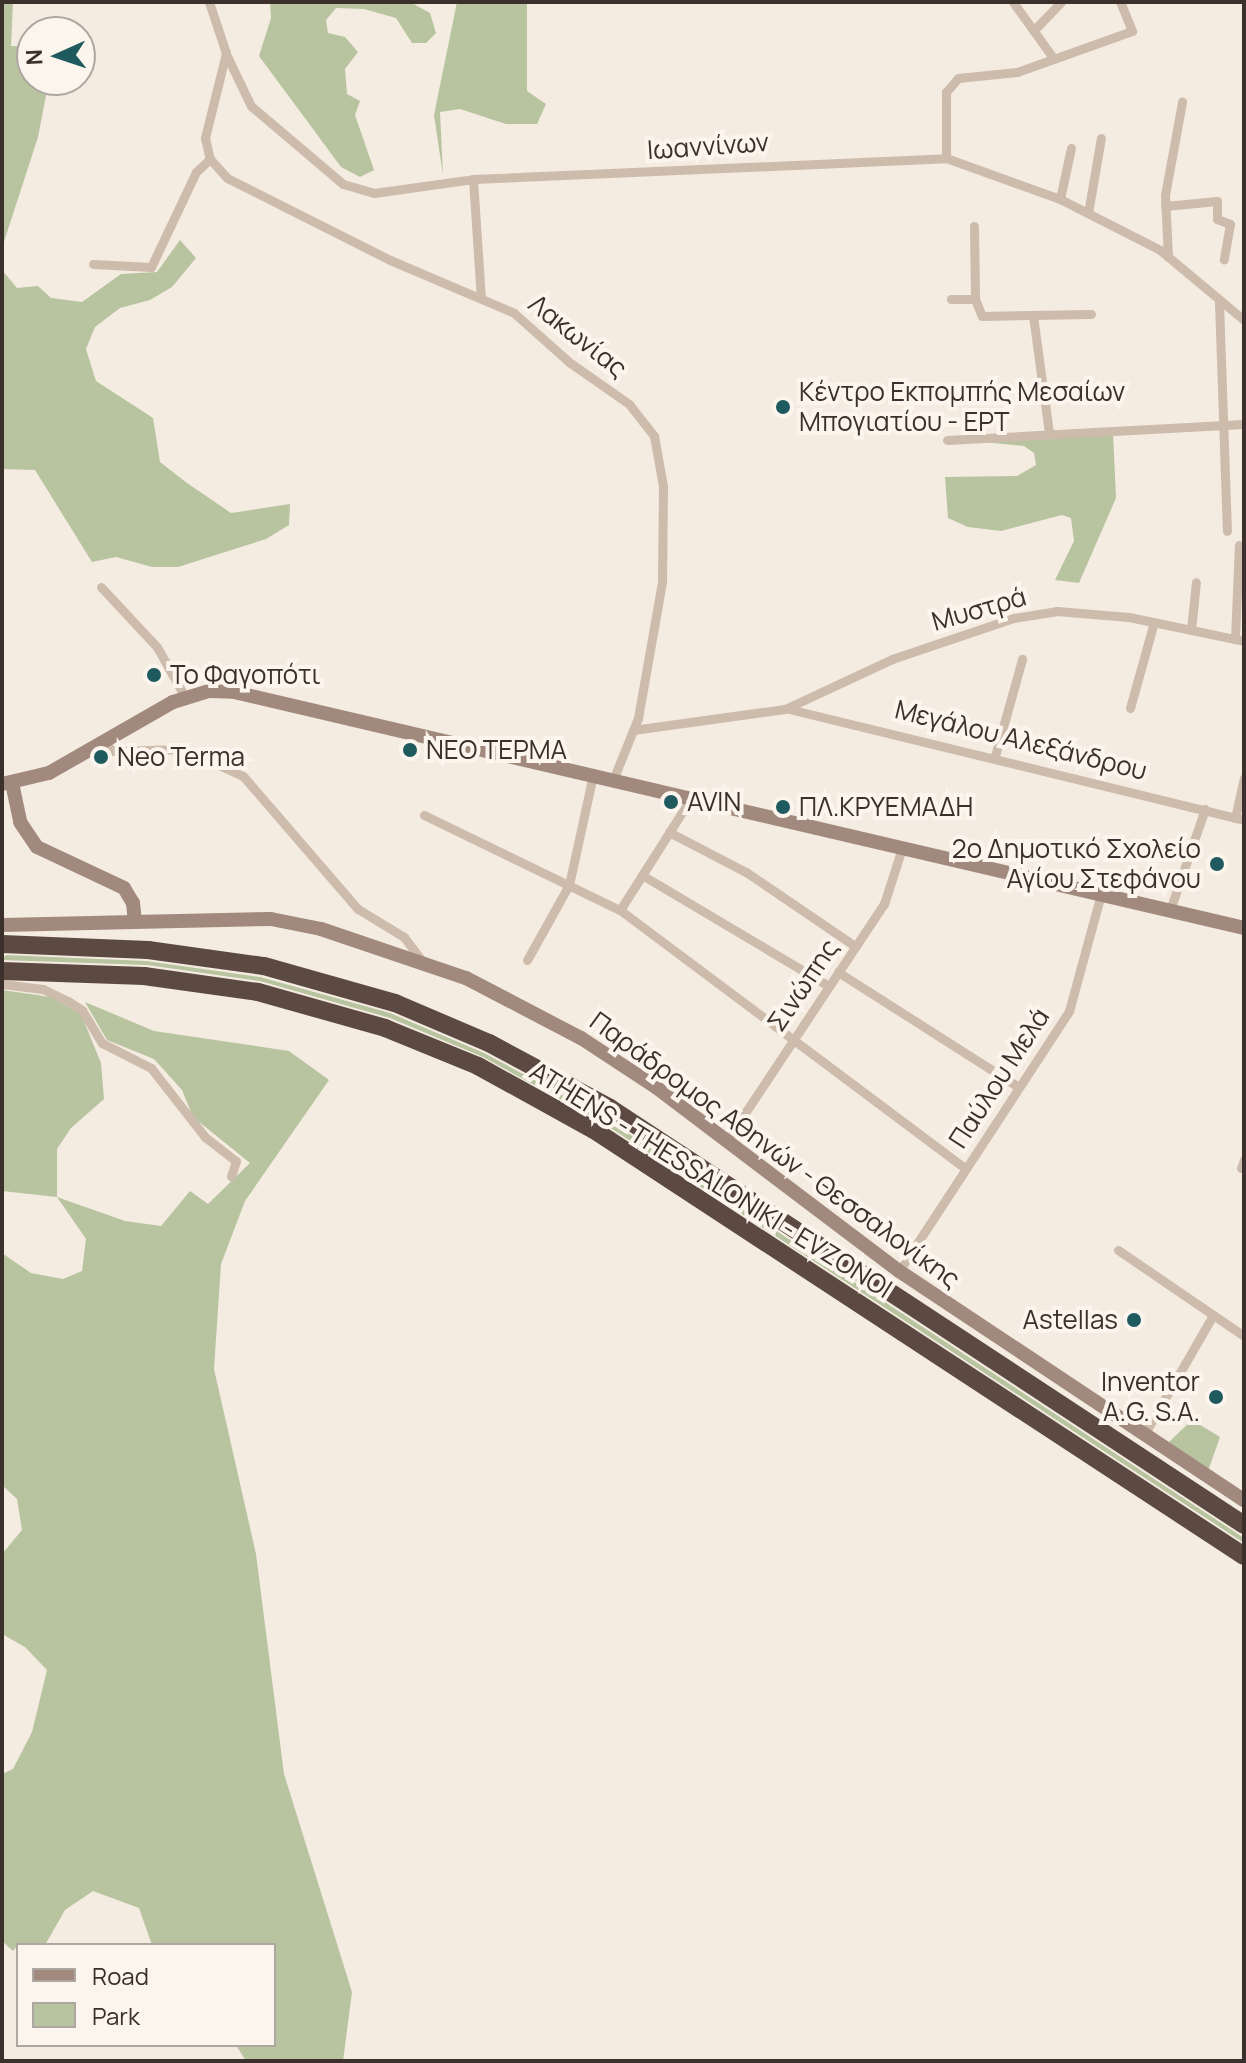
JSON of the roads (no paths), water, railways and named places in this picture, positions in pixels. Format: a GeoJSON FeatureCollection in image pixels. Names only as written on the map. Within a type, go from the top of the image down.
{"type":"FeatureCollection","features":[{"type":"Feature","properties":{"kind":"highway","name":"ATHENS - THESSALONIKI - EVZONOI"},"geometry":{"type":"LineString","coordinates":[[2,944],[136,949],[264,966],[395,1003],[489,1043],[610,1108],[1244,1525]]}},
{"type":"Feature","properties":{"kind":"highway","name":"ATHENS - THESSALONIKI - EVZONOI"},"geometry":{"type":"LineString","coordinates":[[2,971],[133,975],[258,992],[385,1028],[478,1066],[594,1130],[1244,1556]]}},
{"type":"Feature","properties":{"kind":"main road"},"geometry":{"type":"LineString","coordinates":[[135,922],[133,903],[124,888],[37,847],[20,822],[7,784],[49,773],[185,697],[209,691],[248,694],[1244,928]]}},
{"type":"Feature","properties":{"kind":"main road","name":"Παράδρομος Αθηνών - Θεσσαλονίκης"},"geometry":{"type":"LineString","coordinates":[[2,925],[271,919],[422,961],[466,978],[581,1038],[727,1140],[899,1271],[1244,1500]]}},
{"type":"Feature","properties":{"kind":"street"},"geometry":{"type":"LineString","coordinates":[[93,264],[151,267],[196,172],[210,159],[205,138],[226,53],[209,2]]}},
{"type":"Feature","properties":{"kind":"street"},"geometry":{"type":"LineString","coordinates":[[1013,2],[1054,59]]}},
{"type":"Feature","properties":{"kind":"street"},"geometry":{"type":"LineString","coordinates":[[1034,30],[1061,2]]}},
{"type":"Feature","properties":{"kind":"street"},"geometry":{"type":"LineString","coordinates":[[1120,2],[1132,31],[1017,72],[952,81],[946,92],[946,158],[1060,199],[1088,213],[1168,257],[1219,303],[1244,320]]}},
{"type":"Feature","properties":{"kind":"street","name":"Ιωαννίνων"},"geometry":{"type":"LineString","coordinates":[[226,53],[251,106],[325,174],[343,184],[374,193],[473,179],[946,158]]}},
{"type":"Feature","properties":{"kind":"street"},"geometry":{"type":"LineString","coordinates":[[1168,257],[1165,206],[1182,102]]}},
{"type":"Feature","properties":{"kind":"street"},"geometry":{"type":"LineString","coordinates":[[1088,213],[1101,138]]}},
{"type":"Feature","properties":{"kind":"street"},"geometry":{"type":"LineString","coordinates":[[1060,199],[1071,148]]}},
{"type":"Feature","properties":{"kind":"street","name":"Λακωνίας"},"geometry":{"type":"LineString","coordinates":[[210,159],[248,192],[481,298],[534,327],[569,362],[629,404],[658,446],[664,517],[662,582],[633,730],[613,780]]}},
{"type":"Feature","properties":{"kind":"street"},"geometry":{"type":"LineString","coordinates":[[473,179],[481,298]]}},
{"type":"Feature","properties":{"kind":"street"},"geometry":{"type":"LineString","coordinates":[[1165,206],[1217,201],[1217,219],[1230,224],[1224,259]]}},
{"type":"Feature","properties":{"kind":"street"},"geometry":{"type":"LineString","coordinates":[[974,226],[975,299],[982,316],[1091,314]]}},
{"type":"Feature","properties":{"kind":"street"},"geometry":{"type":"LineString","coordinates":[[951,299],[975,299]]}},
{"type":"Feature","properties":{"kind":"street"},"geometry":{"type":"LineString","coordinates":[[1219,303],[1227,531]]}},
{"type":"Feature","properties":{"kind":"street"},"geometry":{"type":"LineString","coordinates":[[1033,316],[1049,433]]}},
{"type":"Feature","properties":{"kind":"street"},"geometry":{"type":"LineString","coordinates":[[947,440],[1244,424]]}},
{"type":"Feature","properties":{"kind":"street"},"geometry":{"type":"LineString","coordinates":[[1239,545],[1240,640]]}},
{"type":"Feature","properties":{"kind":"street"},"geometry":{"type":"LineString","coordinates":[[1191,630],[1196,582]]}},
{"type":"Feature","properties":{"kind":"street"},"geometry":{"type":"LineString","coordinates":[[101,587],[157,647],[185,697]]}},
{"type":"Feature","properties":{"kind":"street","name":"Μυστρά"},"geometry":{"type":"LineString","coordinates":[[785,709],[892,659],[1014,618],[1073,611],[1154,622],[1240,640]]}},
{"type":"Feature","properties":{"kind":"street"},"geometry":{"type":"LineString","coordinates":[[1130,708],[1154,622]]}},
{"type":"Feature","properties":{"kind":"street"},"geometry":{"type":"LineString","coordinates":[[995,756],[1022,659]]}},
{"type":"Feature","properties":{"kind":"street"},"geometry":{"type":"LineString","coordinates":[[633,730],[785,709]]}},
{"type":"Feature","properties":{"kind":"street","name":"Μεγάλου Αλεξάνδρου"},"geometry":{"type":"LineString","coordinates":[[785,709],[995,756],[1240,819]]}},
{"type":"Feature","properties":{"kind":"street"},"geometry":{"type":"LineString","coordinates":[[102,743],[114,751],[184,749],[243,776],[358,909],[404,937],[422,961]]}},
{"type":"Feature","properties":{"kind":"street"},"geometry":{"type":"LineString","coordinates":[[527,960],[569,885],[593,775]]}},
{"type":"Feature","properties":{"kind":"street"},"geometry":{"type":"LineString","coordinates":[[1240,819],[1244,778]]}},
{"type":"Feature","properties":{"kind":"street"},"geometry":{"type":"LineString","coordinates":[[620,910],[691,798]]}},
{"type":"Feature","properties":{"kind":"street"},"geometry":{"type":"LineString","coordinates":[[1170,910],[1205,809]]}},
{"type":"Feature","properties":{"kind":"street"},"geometry":{"type":"LineString","coordinates":[[424,815],[620,910],[966,1169]]}},
{"type":"Feature","properties":{"kind":"street"},"geometry":{"type":"LineString","coordinates":[[669,832],[746,872],[855,946]]}},
{"type":"Feature","properties":{"kind":"street","name":"Σινώπης"},"geometry":{"type":"LineString","coordinates":[[727,1140],[884,904],[902,848]]}},
{"type":"Feature","properties":{"kind":"street"},"geometry":{"type":"LineString","coordinates":[[642,875],[829,986]]}},
{"type":"Feature","properties":{"kind":"street","name":"Παύλου Μελά"},"geometry":{"type":"LineString","coordinates":[[899,1271],[1017,1086],[1069,1011],[1101,894]]}},
{"type":"Feature","properties":{"kind":"street"},"geometry":{"type":"LineString","coordinates":[[838,972],[1017,1086]]}},
{"type":"Feature","properties":{"kind":"street"},"geometry":{"type":"LineString","coordinates":[[2,984],[43,989],[82,1010],[102,1043],[151,1068],[176,1093],[205,1137],[236,1161],[231,1176]]}},
{"type":"Feature","properties":{"kind":"street"},"geometry":{"type":"LineString","coordinates":[[1118,1250],[1244,1336]]}},
{"type":"Feature","properties":{"kind":"street"},"geometry":{"type":"LineString","coordinates":[[1145,1433],[1213,1315]]}},
{"type":"Feature","properties":{"kind":"place","name":"Κέντρο Εκπομπής Μεσαίων Μπογιατίου - ΕΡΤ"},"geometry":{"type":"Point","coordinates":[783,407]}},
{"type":"Feature","properties":{"kind":"place","name":"Το Φαγοπότι"},"geometry":{"type":"Point","coordinates":[154,675]}},
{"type":"Feature","properties":{"kind":"place","name":"ΝΕΟ ΤΕΡΜΑ"},"geometry":{"type":"Point","coordinates":[410,750]}},
{"type":"Feature","properties":{"kind":"place","name":"Neo Terma"},"geometry":{"type":"Point","coordinates":[101,757]}},
{"type":"Feature","properties":{"kind":"place","name":"AVIN"},"geometry":{"type":"Point","coordinates":[671,802]}},
{"type":"Feature","properties":{"kind":"place","name":"ΠΛ.ΚΡΥΕΜΑΔΗ"},"geometry":{"type":"Point","coordinates":[783,807]}},
{"type":"Feature","properties":{"kind":"place","name":"2ο Δημοτικό Σχολείο Αγίου Στεφάνου"},"geometry":{"type":"Point","coordinates":[1217,864]}},
{"type":"Feature","properties":{"kind":"place","name":"Astellas"},"geometry":{"type":"Point","coordinates":[1134,1320]}},
{"type":"Feature","properties":{"kind":"place","name":"Inventor A.G. S.A."},"geometry":{"type":"Point","coordinates":[1216,1397]}}]}
